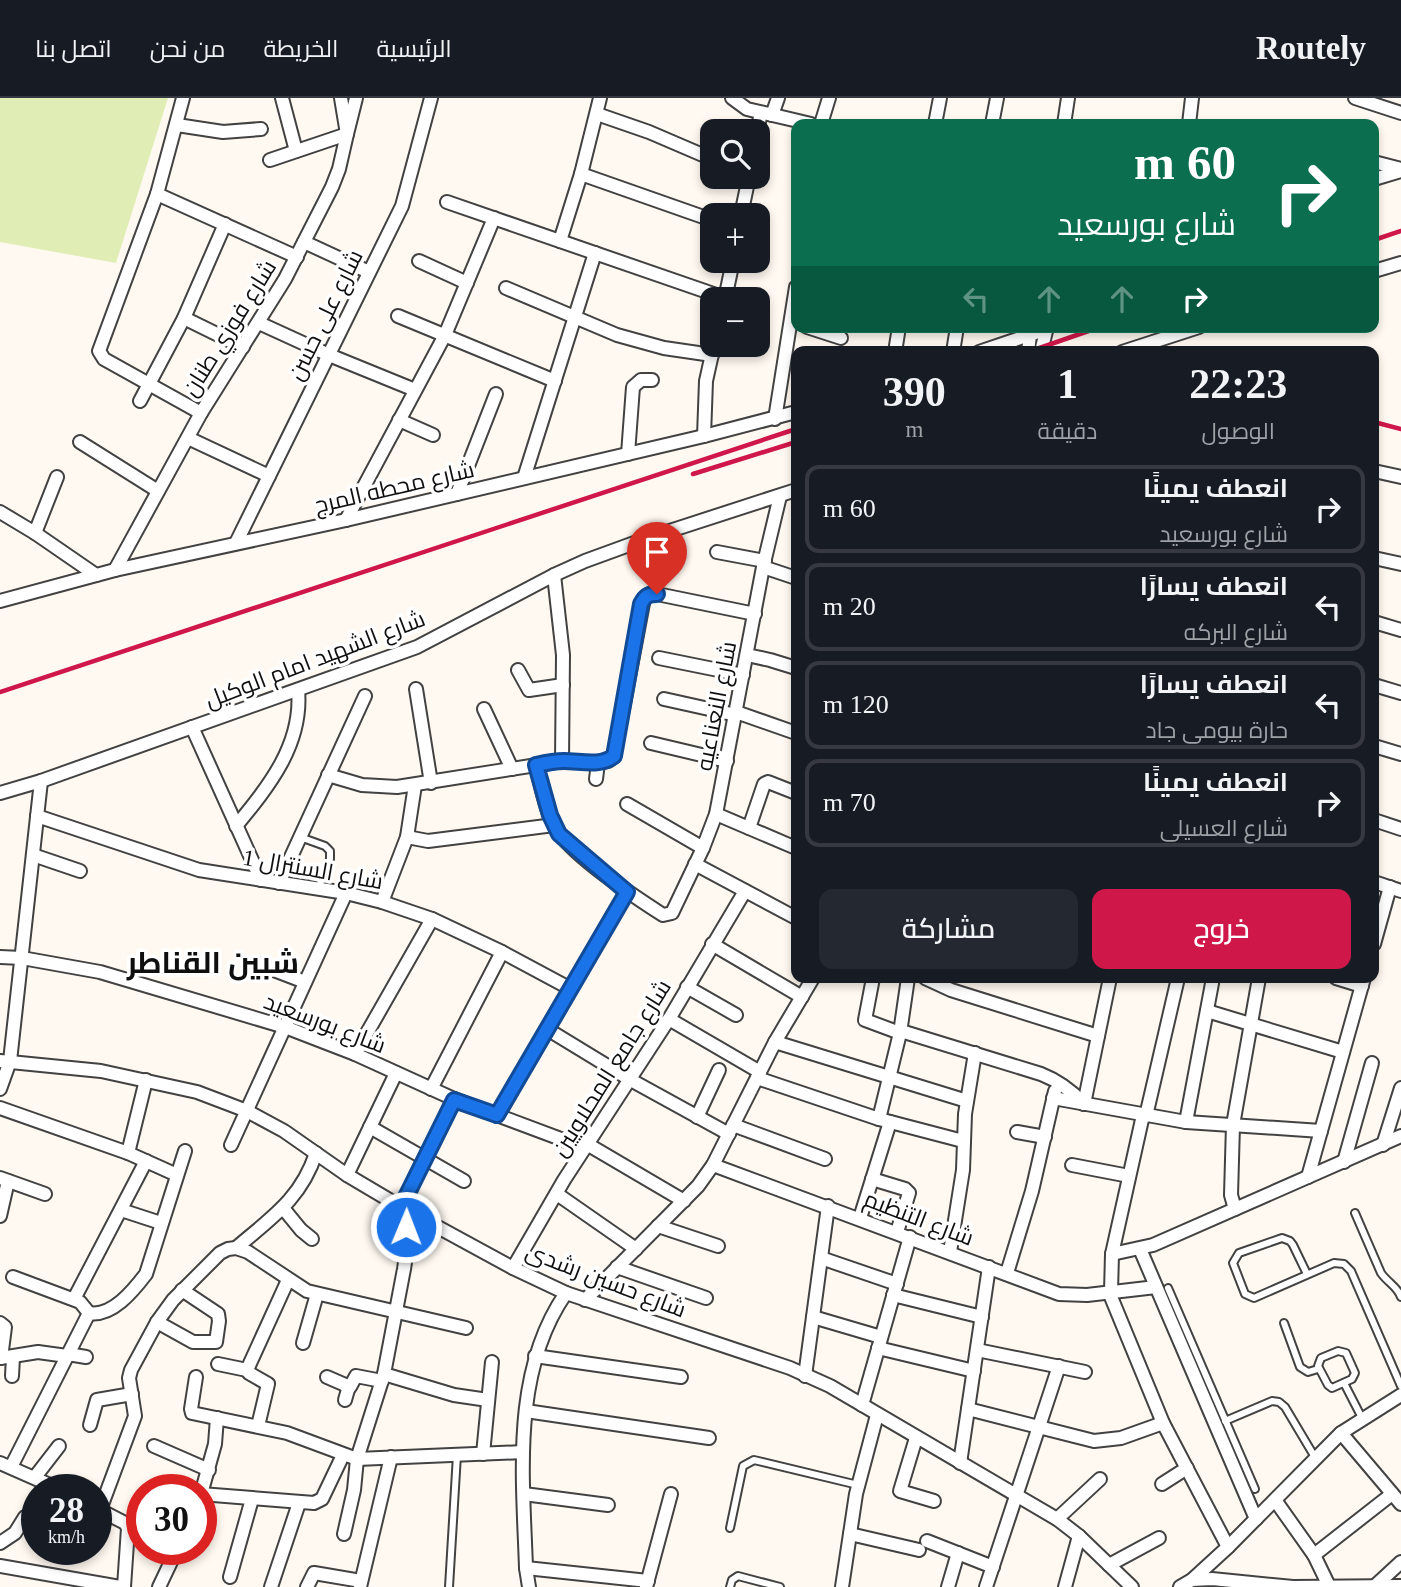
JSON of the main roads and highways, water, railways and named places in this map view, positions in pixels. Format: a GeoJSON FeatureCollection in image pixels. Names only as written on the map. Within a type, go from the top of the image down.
{"type":"FeatureCollection","features":[{"type":"Feature","properties":{"kind":"railway"},"geometry":{"type":"LineString","coordinates":[[1379,238],[1401,231]]}},
{"type":"Feature","properties":{"kind":"railway"},"geometry":{"type":"LineString","coordinates":[[1045,346],[1083,333]]}},
{"type":"Feature","properties":{"kind":"railway"},"geometry":{"type":"LineString","coordinates":[[1379,423],[1401,429]]}},
{"type":"Feature","properties":{"kind":"railway"},"geometry":{"type":"LineString","coordinates":[[0,692],[791,431]]}},
{"type":"Feature","properties":{"kind":"railway"},"geometry":{"type":"LineString","coordinates":[[693,474],[791,444]]}},
{"type":"Feature","properties":{"kind":"district","name":"شبين القناطر"},"geometry":{"type":"Point","coordinates":[213,963]}}]}
